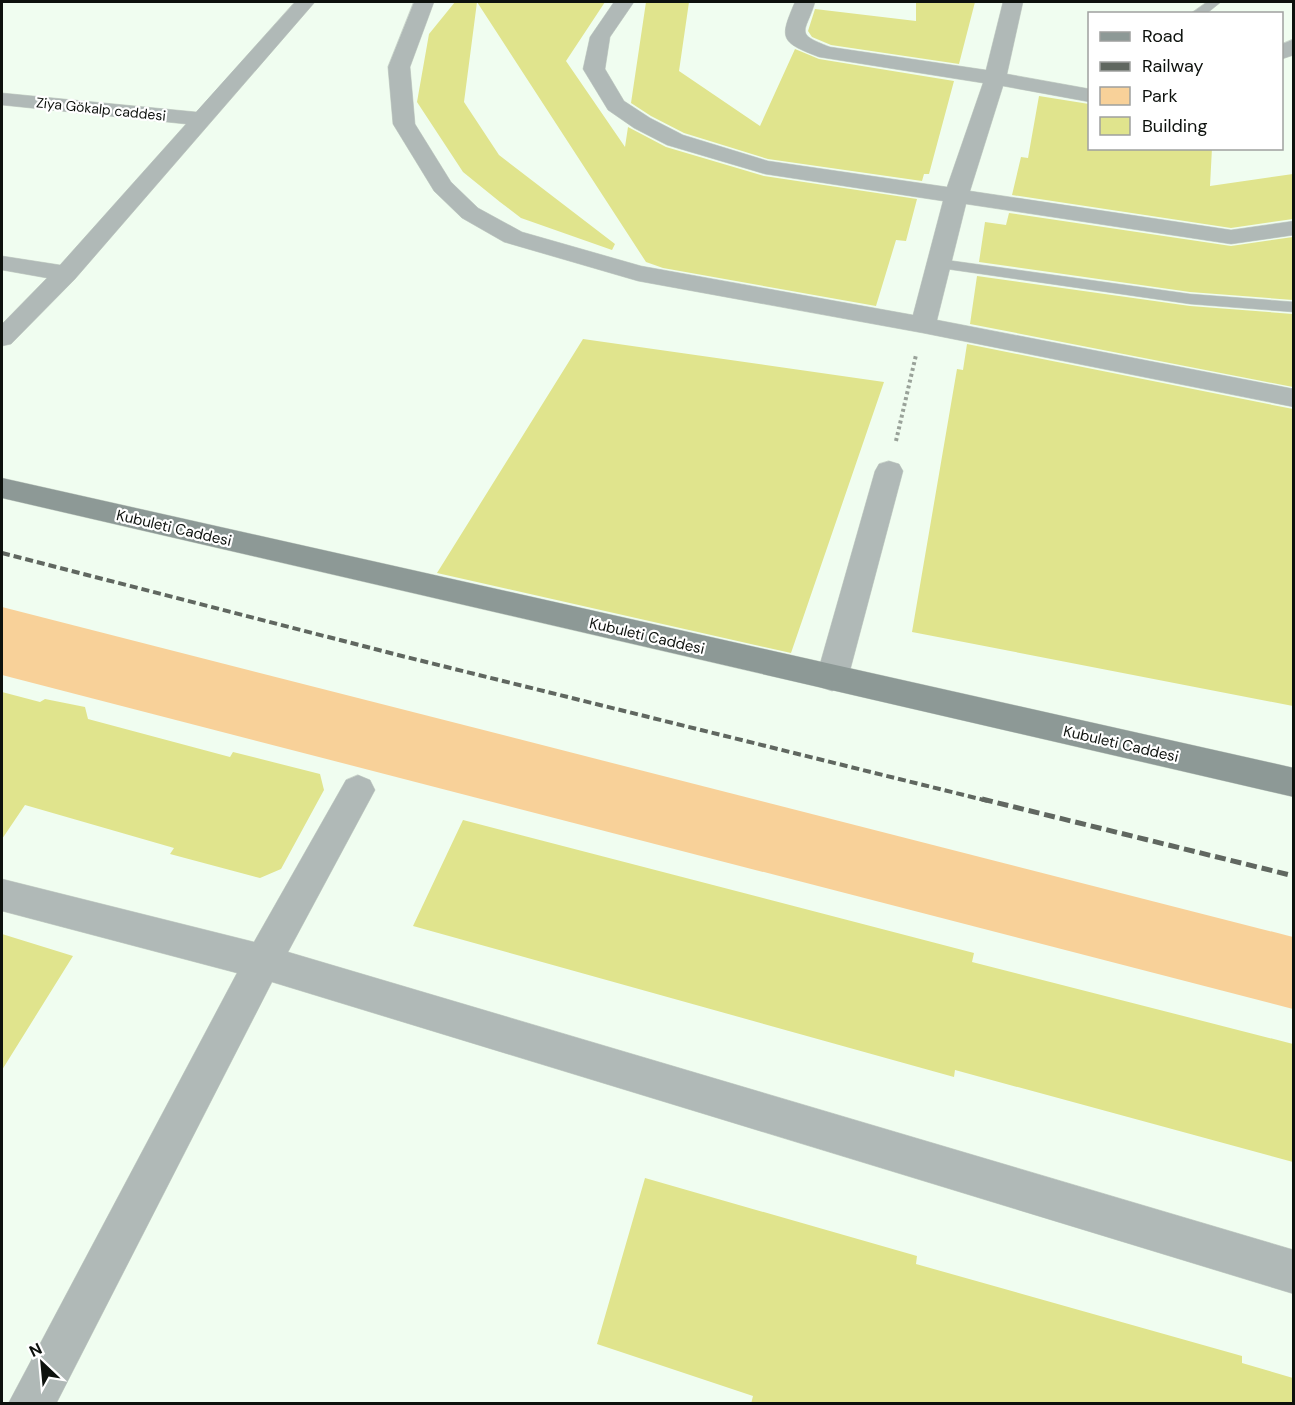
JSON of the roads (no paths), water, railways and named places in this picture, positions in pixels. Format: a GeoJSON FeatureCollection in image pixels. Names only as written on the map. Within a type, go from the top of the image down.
{"type":"FeatureCollection","features":[{"type":"Feature","properties":{"kind":"street"},"geometry":{"type":"LineString","coordinates":[[2,338],[66,274],[305,2]]}},
{"type":"Feature","properties":{"kind":"street"},"geometry":{"type":"LineString","coordinates":[[424,2],[399,67],[404,124],[442,186],[471,213],[513,237],[638,273],[923,324],[1293,398]]}},
{"type":"Feature","properties":{"kind":"street"},"geometry":{"type":"LineString","coordinates":[[624,2],[600,38],[594,69],[616,105],[642,123],[675,140],[765,166],[956,197],[1231,237],[1293,228]]}},
{"type":"Feature","properties":{"kind":"street"},"geometry":{"type":"LineString","coordinates":[[805,2],[794,29],[795,36],[812,48],[1088,96]]}},
{"type":"Feature","properties":{"kind":"street"},"geometry":{"type":"LineString","coordinates":[[923,324],[956,197],[995,78],[1013,2]]}},
{"type":"Feature","properties":{"kind":"street","name":"Ziya Gökalp caddesi"},"geometry":{"type":"LineString","coordinates":[[2,99],[200,119]]}},
{"type":"Feature","properties":{"kind":"street"},"geometry":{"type":"LineString","coordinates":[[2,263],[66,274]]}},
{"type":"Feature","properties":{"kind":"street"},"geometry":{"type":"LineString","coordinates":[[832,678],[889,471]]}},
{"type":"Feature","properties":{"kind":"street","name":"Kubuleti Caddesi"},"geometry":{"type":"LineString","coordinates":[[2,488],[1293,783]]}},
{"type":"Feature","properties":{"kind":"street"},"geometry":{"type":"LineString","coordinates":[[31,1404],[263,962],[358,790]]}},
{"type":"Feature","properties":{"kind":"street"},"geometry":{"type":"LineString","coordinates":[[2,895],[263,962],[1293,1272]]}},
{"type":"Feature","properties":{"kind":"lane"},"geometry":{"type":"LineString","coordinates":[[1199,12],[1215,2]]}},
{"type":"Feature","properties":{"kind":"lane"},"geometry":{"type":"LineString","coordinates":[[939,264],[1190,298],[1293,307]]}},
{"type":"Feature","properties":{"kind":"railway"},"geometry":{"type":"LineString","coordinates":[[2,553],[398,655],[988,801]]}},
{"type":"Feature","properties":{"kind":"railway"},"geometry":{"type":"LineString","coordinates":[[982,799],[1294,876]]}}]}
